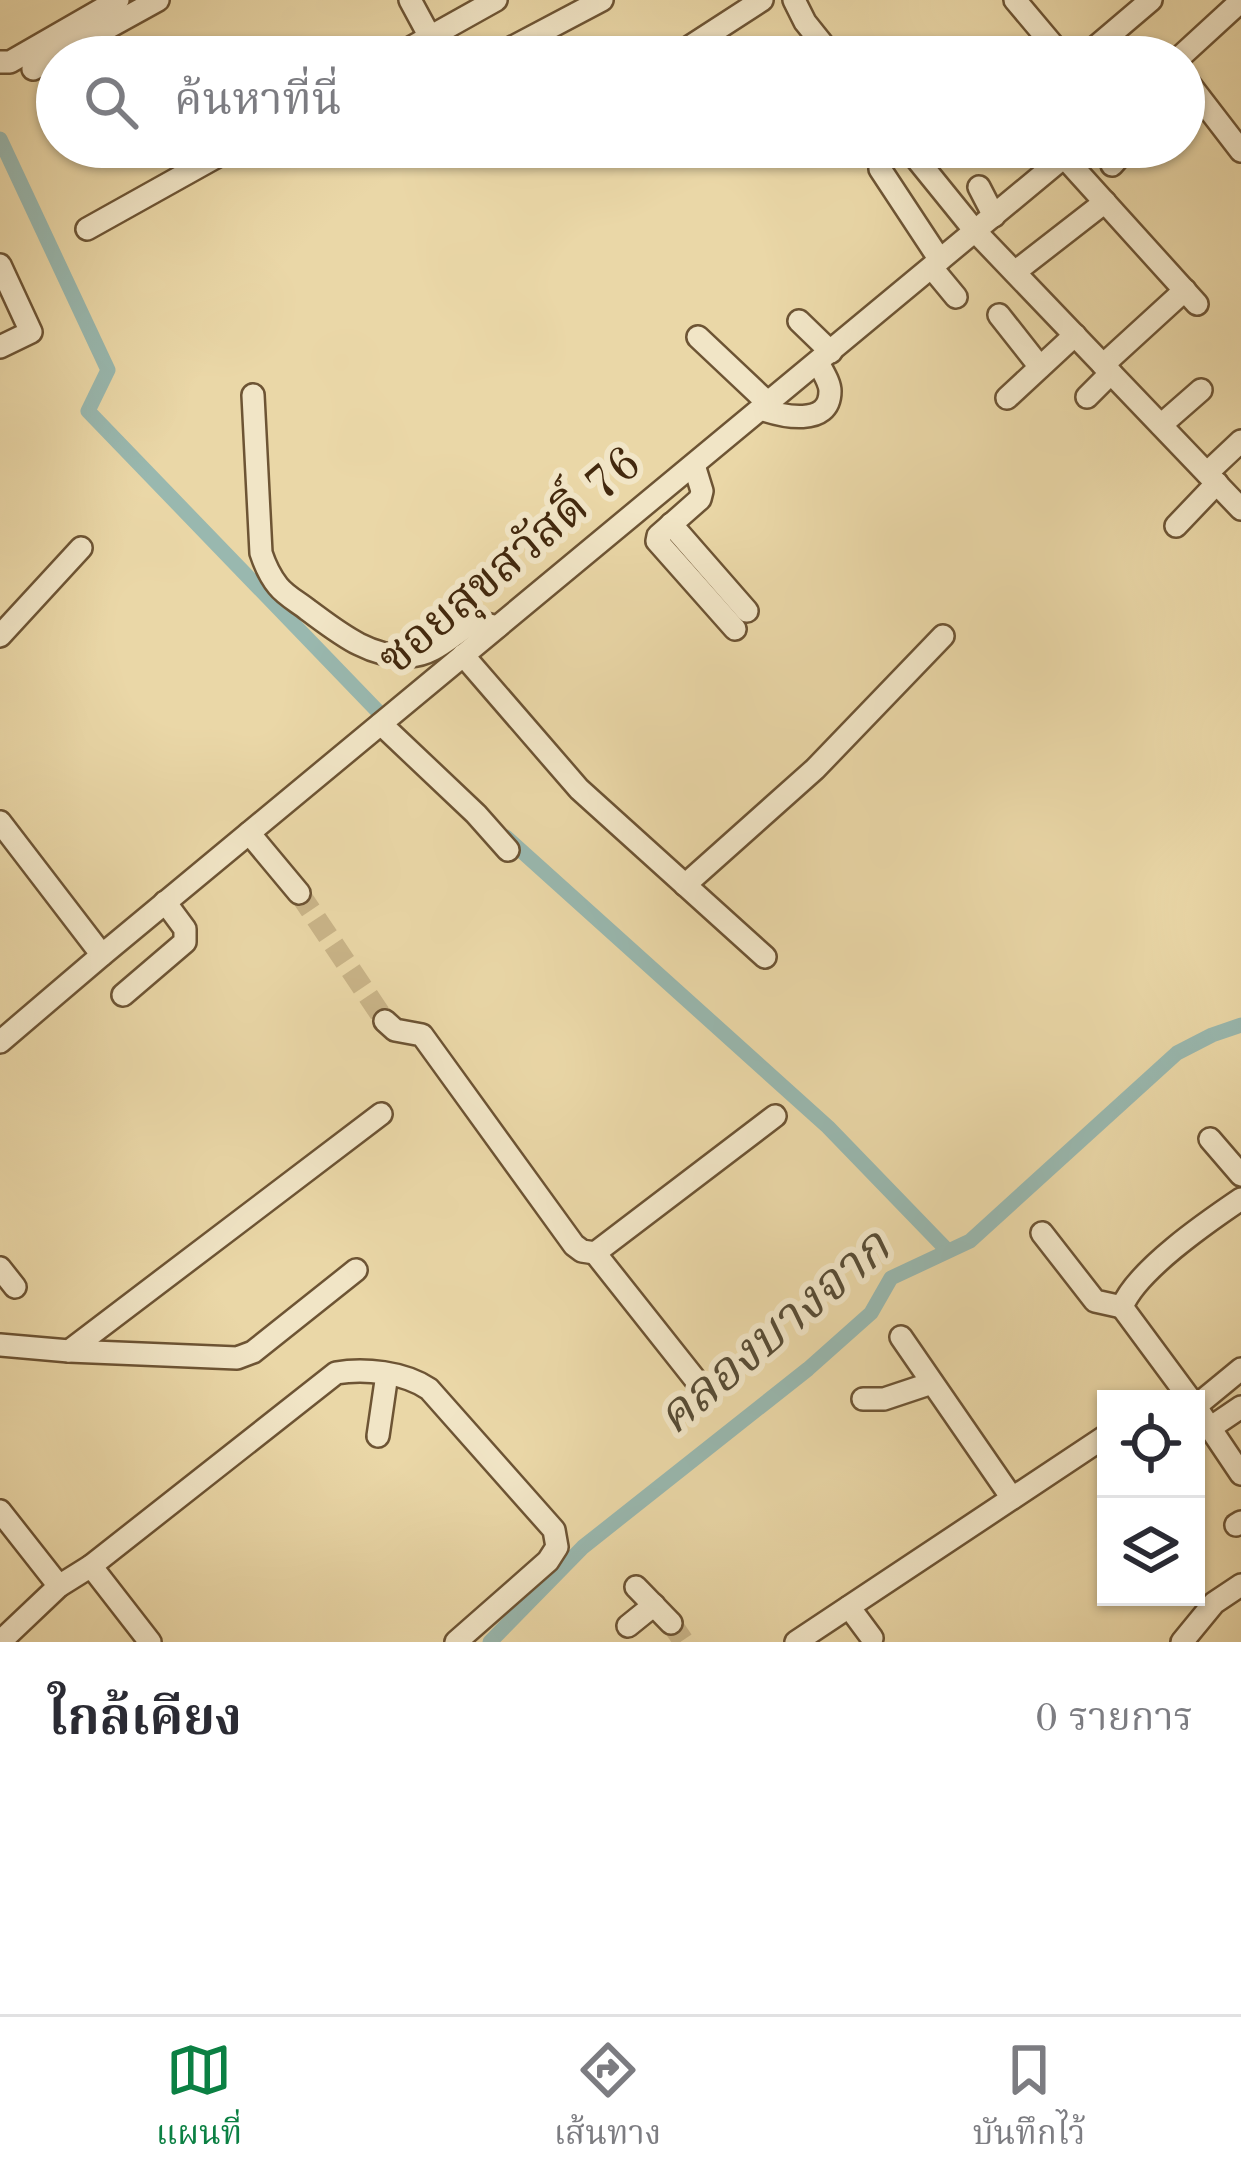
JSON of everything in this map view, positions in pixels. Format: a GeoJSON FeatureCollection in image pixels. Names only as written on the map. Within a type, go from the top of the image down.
{"type":"FeatureCollection","features":[{"type":"Feature","properties":{"kind":"street"},"geometry":{"type":"LineString","coordinates":[[55,36],[118,0]]}},
{"type":"Feature","properties":{"kind":"street"},"geometry":{"type":"LineString","coordinates":[[93,36],[158,0]]}},
{"type":"Feature","properties":{"kind":"street"},"geometry":{"type":"LineString","coordinates":[[410,0],[429,36]]}},
{"type":"Feature","properties":{"kind":"street"},"geometry":{"type":"LineString","coordinates":[[432,36],[496,0]]}},
{"type":"Feature","properties":{"kind":"street"},"geometry":{"type":"LineString","coordinates":[[534,36],[602,0]]}},
{"type":"Feature","properties":{"kind":"street"},"geometry":{"type":"LineString","coordinates":[[706,36],[762,0]]}},
{"type":"Feature","properties":{"kind":"street"},"geometry":{"type":"LineString","coordinates":[[794,0],[817,36]]}},
{"type":"Feature","properties":{"kind":"street"},"geometry":{"type":"LineString","coordinates":[[1015,0],[1045,36]]}},
{"type":"Feature","properties":{"kind":"street"},"geometry":{"type":"LineString","coordinates":[[1109,36],[1151,0]]}},
{"type":"Feature","properties":{"kind":"street"},"geometry":{"type":"LineString","coordinates":[[1203,36],[1241,1]]}},
{"type":"Feature","properties":{"kind":"street"},"geometry":{"type":"LineString","coordinates":[[0,62],[10,62],[36,47]]}},
{"type":"Feature","properties":{"kind":"street"},"geometry":{"type":"LineString","coordinates":[[1205,104],[1241,151]]}},
{"type":"Feature","properties":{"kind":"street"},"geometry":{"type":"LineString","coordinates":[[87,229],[196,168]]}},
{"type":"Feature","properties":{"kind":"street"},"geometry":{"type":"LineString","coordinates":[[924,168],[975,231],[1241,508]]}},
{"type":"Feature","properties":{"kind":"street","name":"ซอยสุขสวัสดิ์ 76"},"geometry":{"type":"LineString","coordinates":[[0,1042],[1051,168]]}},
{"type":"Feature","properties":{"kind":"street"},"geometry":{"type":"LineString","coordinates":[[1081,168],[1105,202],[1191,297],[1107,369],[1087,397]]}},
{"type":"Feature","properties":{"kind":"street"},"geometry":{"type":"LineString","coordinates":[[880,169],[956,297]]}},
{"type":"Feature","properties":{"kind":"street"},"geometry":{"type":"LineString","coordinates":[[979,187],[994,216]]}},
{"type":"Feature","properties":{"kind":"street"},"geometry":{"type":"LineString","coordinates":[[1015,272],[1105,202]]}},
{"type":"Feature","properties":{"kind":"street"},"geometry":{"type":"LineString","coordinates":[[0,265],[31,332],[0,347]]}},
{"type":"Feature","properties":{"kind":"street"},"geometry":{"type":"LineString","coordinates":[[999,315],[1040,368]]}},
{"type":"Feature","properties":{"kind":"street"},"geometry":{"type":"LineString","coordinates":[[698,337],[765,406],[787,418],[800,418],[819,411],[830,396],[830,386],[824,357],[799,321]]}},
{"type":"Feature","properties":{"kind":"street"},"geometry":{"type":"LineString","coordinates":[[1007,398],[1075,335]]}},
{"type":"Feature","properties":{"kind":"street"},"geometry":{"type":"LineString","coordinates":[[1161,425],[1201,390]]}},
{"type":"Feature","properties":{"kind":"street"},"geometry":{"type":"LineString","coordinates":[[253,395],[261,553],[281,590],[347,638],[392,654],[427,653],[476,621],[497,627]]}},
{"type":"Feature","properties":{"kind":"street"},"geometry":{"type":"LineString","coordinates":[[1176,526],[1241,441]]}},
{"type":"Feature","properties":{"kind":"street"},"geometry":{"type":"LineString","coordinates":[[694,465],[700,499],[658,536],[660,547],[741,620]]}},
{"type":"Feature","properties":{"kind":"street"},"geometry":{"type":"LineString","coordinates":[[0,636],[82,548]]}},
{"type":"Feature","properties":{"kind":"street"},"geometry":{"type":"LineString","coordinates":[[686,886],[815,769],[943,636]]}},
{"type":"Feature","properties":{"kind":"street"},"geometry":{"type":"LineString","coordinates":[[463,655],[579,789],[765,957]]}},
{"type":"Feature","properties":{"kind":"street"},"geometry":{"type":"LineString","coordinates":[[387,718],[508,850]]}},
{"type":"Feature","properties":{"kind":"street"},"geometry":{"type":"LineString","coordinates":[[0,822],[102,955]]}},
{"type":"Feature","properties":{"kind":"street"},"geometry":{"type":"LineString","coordinates":[[249,833],[299,893]]}},
{"type":"Feature","properties":{"kind":"street"},"geometry":{"type":"LineString","coordinates":[[123,995],[185,942],[184,929],[165,902]]}},
{"type":"Feature","properties":{"kind":"street"},"geometry":{"type":"LineString","coordinates":[[385,1021],[395,1030],[422,1035],[574,1245],[595,1253],[706,1393]]}},
{"type":"Feature","properties":{"kind":"street"},"geometry":{"type":"LineString","coordinates":[[69,1351],[381,1114]]}},
{"type":"Feature","properties":{"kind":"street"},"geometry":{"type":"LineString","coordinates":[[595,1253],[775,1116]]}},
{"type":"Feature","properties":{"kind":"street"},"geometry":{"type":"LineString","coordinates":[[1210,1139],[1241,1174]]}},
{"type":"Feature","properties":{"kind":"street"},"geometry":{"type":"LineString","coordinates":[[1122,1307],[1136,1282],[1241,1199]]}},
{"type":"Feature","properties":{"kind":"street"},"geometry":{"type":"LineString","coordinates":[[1042,1233],[1096,1301],[1122,1307],[1174,1390]]}},
{"type":"Feature","properties":{"kind":"street"},"geometry":{"type":"LineString","coordinates":[[0,1268],[15,1287]]}},
{"type":"Feature","properties":{"kind":"street"},"geometry":{"type":"LineString","coordinates":[[0,1345],[237,1358],[253,1352],[356,1270]]}},
{"type":"Feature","properties":{"kind":"street"},"geometry":{"type":"LineString","coordinates":[[901,1337],[1012,1498]]}},
{"type":"Feature","properties":{"kind":"street"},"geometry":{"type":"LineString","coordinates":[[1205,1399],[1241,1369]]}},
{"type":"Feature","properties":{"kind":"street"},"geometry":{"type":"LineString","coordinates":[[0,1642],[59,1586],[91,1566],[336,1373],[351,1370],[412,1379],[429,1389],[554,1530],[557,1547],[548,1561],[456,1642]]}},
{"type":"Feature","properties":{"kind":"street"},"geometry":{"type":"LineString","coordinates":[[378,1436],[387,1375]]}},
{"type":"Feature","properties":{"kind":"street"},"geometry":{"type":"LineString","coordinates":[[863,1399],[884,1399],[932,1383]]}},
{"type":"Feature","properties":{"kind":"street"},"geometry":{"type":"LineString","coordinates":[[1210,1428],[1241,1407]]}},
{"type":"Feature","properties":{"kind":"street"},"geometry":{"type":"LineString","coordinates":[[1205,1420],[1241,1474]]}},
{"type":"Feature","properties":{"kind":"street"},"geometry":{"type":"LineString","coordinates":[[796,1642],[1097,1442]]}},
{"type":"Feature","properties":{"kind":"street"},"geometry":{"type":"LineString","coordinates":[[0,1511],[59,1586]]}},
{"type":"Feature","properties":{"kind":"street"},"geometry":{"type":"LineString","coordinates":[[91,1566],[149,1642]]}},
{"type":"Feature","properties":{"kind":"street"},"geometry":{"type":"LineString","coordinates":[[1182,1642],[1214,1603],[1241,1585]]}},
{"type":"Feature","properties":{"kind":"street"},"geometry":{"type":"LineString","coordinates":[[636,1587],[671,1623]]}},
{"type":"Feature","properties":{"kind":"street"},"geometry":{"type":"LineString","coordinates":[[628,1626],[654,1605]]}},
{"type":"Feature","properties":{"kind":"street"},"geometry":{"type":"LineString","coordinates":[[849,1607],[872,1638]]}},
{"type":"Feature","properties":{"kind":"waterway"},"geometry":{"type":"LineString","coordinates":[[0,139],[108,370],[88,411],[390,724]]}},
{"type":"Feature","properties":{"kind":"waterway"},"geometry":{"type":"LineString","coordinates":[[506,837],[828,1127],[947,1250]]}},
{"type":"Feature","properties":{"kind":"waterway","name":"คลองบางจาก"},"geometry":{"type":"LineString","coordinates":[[490,1642],[583,1547],[808,1369],[871,1313],[891,1278],[970,1241],[1177,1053],[1241,1025]]}},
{"type":"Feature","properties":{"kind":"tunnel"},"geometry":{"type":"LineString","coordinates":[[299,893],[385,1021]]}},
{"type":"Feature","properties":{"kind":"tunnel"},"geometry":{"type":"LineString","coordinates":[[671,1623],[684,1642]]}}]}
